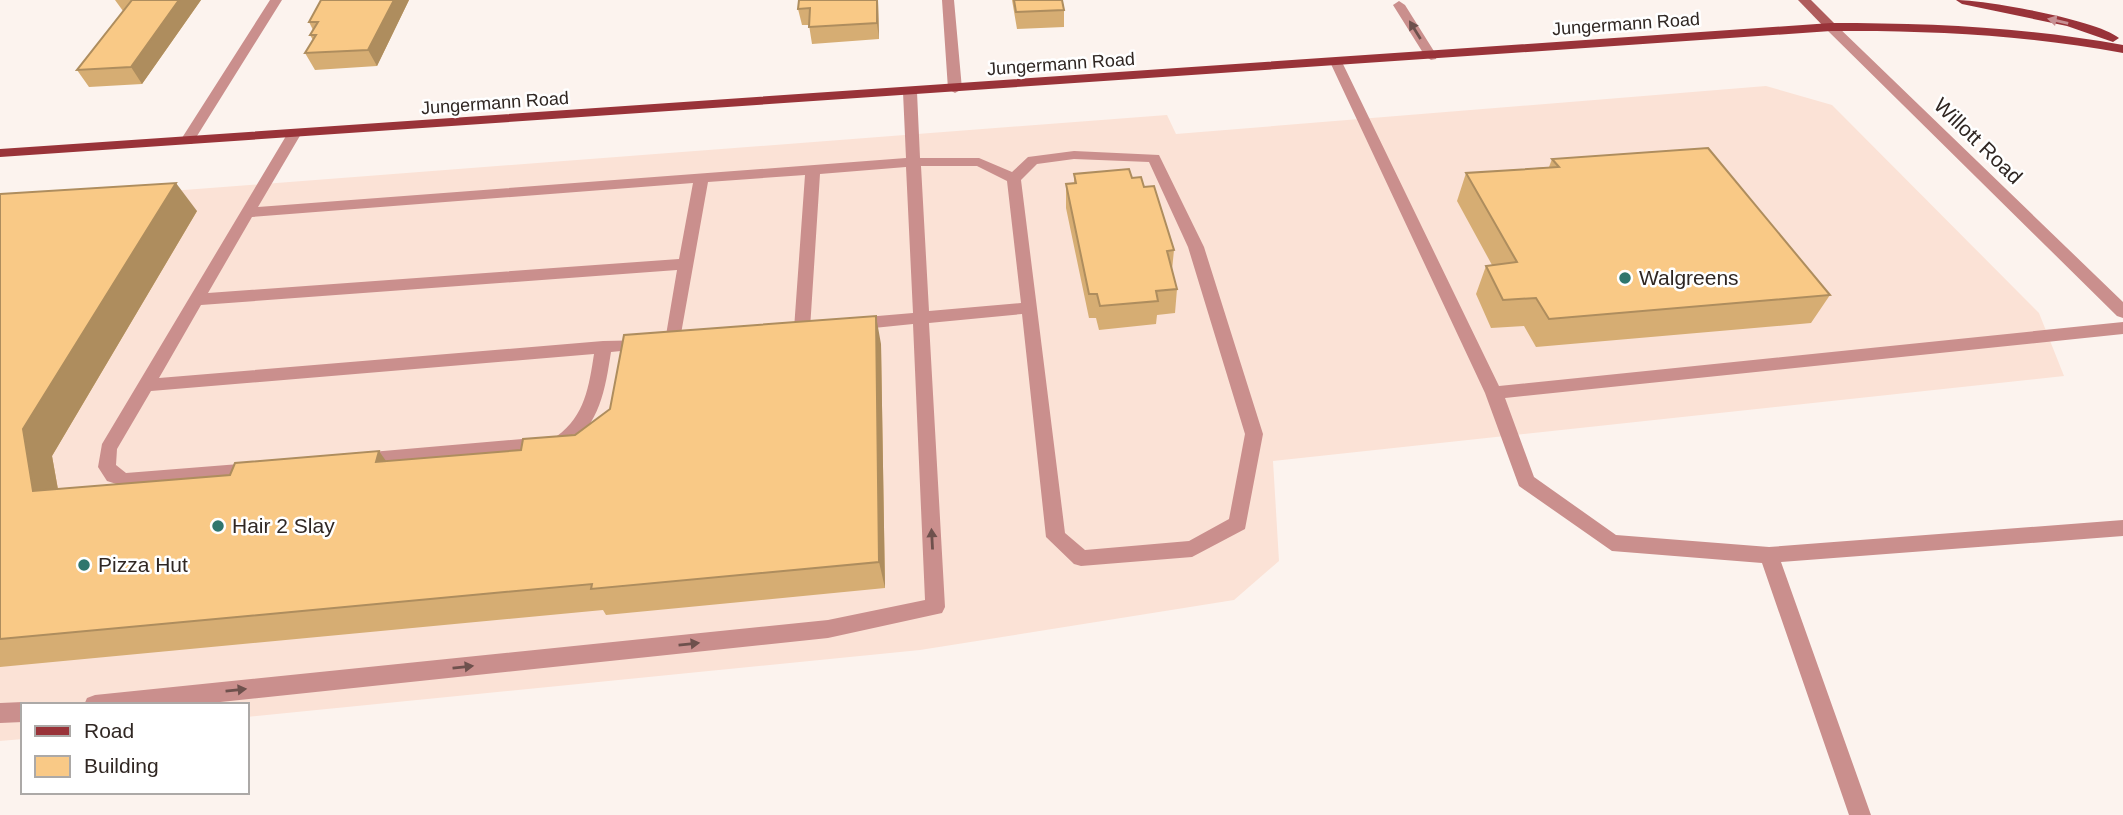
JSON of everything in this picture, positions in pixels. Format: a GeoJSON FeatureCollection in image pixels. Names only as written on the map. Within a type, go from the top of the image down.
{"type":"FeatureCollection","features":[{"type":"Feature","properties":{"kind":"main road","name":"Willott Road"},"geometry":{"type":"LineString","coordinates":[[1804,0],[1831,27]]}},
{"type":"Feature","properties":{"kind":"main road"},"geometry":{"type":"LineString","coordinates":[[1962,0],[2070,23],[2123,41]]}},
{"type":"Feature","properties":{"kind":"main road","name":"Jungermann Road"},"geometry":{"type":"LineString","coordinates":[[0,153],[1831,27],[1917,26],[2021,34],[2123,48]]}},
{"type":"Feature","properties":{"kind":"street"},"geometry":{"type":"LineString","coordinates":[[187,141],[276,0]]}},
{"type":"Feature","properties":{"kind":"street"},"geometry":{"type":"LineString","coordinates":[[948,0],[955,89]]}},
{"type":"Feature","properties":{"kind":"street"},"geometry":{"type":"LineString","coordinates":[[1399,5],[1431,56]]}},
{"type":"Feature","properties":{"kind":"street","name":"Willott Road"},"geometry":{"type":"LineString","coordinates":[[1831,27],[2123,312]]}},
{"type":"Feature","properties":{"kind":"street"},"geometry":{"type":"LineString","coordinates":[[1336,62],[1494,393],[1526,481],[1612,542],[1769,555],[2123,528]]}},
{"type":"Feature","properties":{"kind":"street"},"geometry":{"type":"LineString","coordinates":[[114,703],[828,629],[935,607],[911,92]]}},
{"type":"Feature","properties":{"kind":"street"},"geometry":{"type":"LineString","coordinates":[[275,468],[126,481],[114,476],[107,467],[108,449],[294,134]]}},
{"type":"Feature","properties":{"kind":"street"},"geometry":{"type":"LineString","coordinates":[[1074,155],[1154,158],[1196,247],[1254,434],[1238,523],[1192,549],[1080,558],[1056,537],[1014,179],[1033,160],[1074,155]]}},
{"type":"Feature","properties":{"kind":"street"},"geometry":{"type":"LineString","coordinates":[[247,213],[914,162],[979,162],[1014,179]]}},
{"type":"Feature","properties":{"kind":"street"},"geometry":{"type":"LineString","coordinates":[[802,329],[813,170]]}},
{"type":"Feature","properties":{"kind":"street"},"geometry":{"type":"LineString","coordinates":[[146,385],[680,340],[685,264],[701,178]]}},
{"type":"Feature","properties":{"kind":"street"},"geometry":{"type":"LineString","coordinates":[[194,300],[685,264]]}},
{"type":"Feature","properties":{"kind":"street"},"geometry":{"type":"LineString","coordinates":[[842,325],[1029,308]]}},
{"type":"Feature","properties":{"kind":"street"},"geometry":{"type":"LineString","coordinates":[[1494,393],[2123,328]]}},
{"type":"Feature","properties":{"kind":"street"},"geometry":{"type":"LineString","coordinates":[[343,462],[561,443],[583,426],[592,407],[603,347]]}},
{"type":"Feature","properties":{"kind":"street"},"geometry":{"type":"LineString","coordinates":[[1769,555],[1860,815]]}},
{"type":"Feature","properties":{"kind":"street"},"geometry":{"type":"LineString","coordinates":[[0,713],[21,712]]}},
{"type":"Feature","properties":{"kind":"shaded area"},"geometry":{"type":"Polygon","coordinates":[[[1766,86],[1832,105],[2039,313],[2064,376],[1273,461],[1279,561],[1234,600],[920,650],[248,717],[248,703],[21,703],[21,739],[0,741],[0,204],[1167,115],[1176,134],[1766,86]]]}},
{"type":"Feature","properties":{"kind":"building"},"geometry":{"type":"Polygon","coordinates":[[[132,0],[179,0],[131,67],[77,70],[132,0]]]}},
{"type":"Feature","properties":{"kind":"building"},"geometry":{"type":"Polygon","coordinates":[[[321,0],[394,0],[368,50],[305,53],[316,35],[310,35],[318,22],[309,22],[321,0]]]}},
{"type":"Feature","properties":{"kind":"building"},"geometry":{"type":"Polygon","coordinates":[[[799,0],[877,0],[877,23],[809,27],[810,8],[798,9],[799,0]]]}},
{"type":"Feature","properties":{"kind":"building"},"geometry":{"type":"Polygon","coordinates":[[[1014,0],[1062,0],[1064,10],[1016,12],[1014,0]]]}},
{"type":"Feature","properties":{"kind":"building"},"geometry":{"type":"Polygon","coordinates":[[[1708,148],[1830,295],[1549,319],[1536,298],[1503,300],[1486,266],[1517,262],[1466,173],[1559,167],[1552,159],[1708,148]]]}},
{"type":"Feature","properties":{"kind":"building"},"geometry":{"type":"Polygon","coordinates":[[[1129,169],[1132,178],[1141,177],[1144,187],[1154,186],[1174,250],[1167,251],[1177,289],[1156,291],[1158,301],[1100,306],[1097,294],[1089,294],[1066,184],[1076,183],[1074,174],[1129,169]]]}},
{"type":"Feature","properties":{"kind":"building"},"geometry":{"type":"Polygon","coordinates":[[[176,183],[23,429],[33,491],[230,475],[235,463],[379,451],[376,462],[521,450],[523,439],[575,435],[610,409],[624,335],[876,316],[879,562],[591,589],[592,584],[0,639],[0,194],[176,183]]]}},
{"type":"Feature","properties":{"kind":"place","name":"Walgreens"},"geometry":{"type":"Point","coordinates":[1625,278]}},
{"type":"Feature","properties":{"kind":"place","name":"Hair 2 Slay"},"geometry":{"type":"Point","coordinates":[218,526]}},
{"type":"Feature","properties":{"kind":"place","name":"Pizza Hut"},"geometry":{"type":"Point","coordinates":[84,565]}}]}
